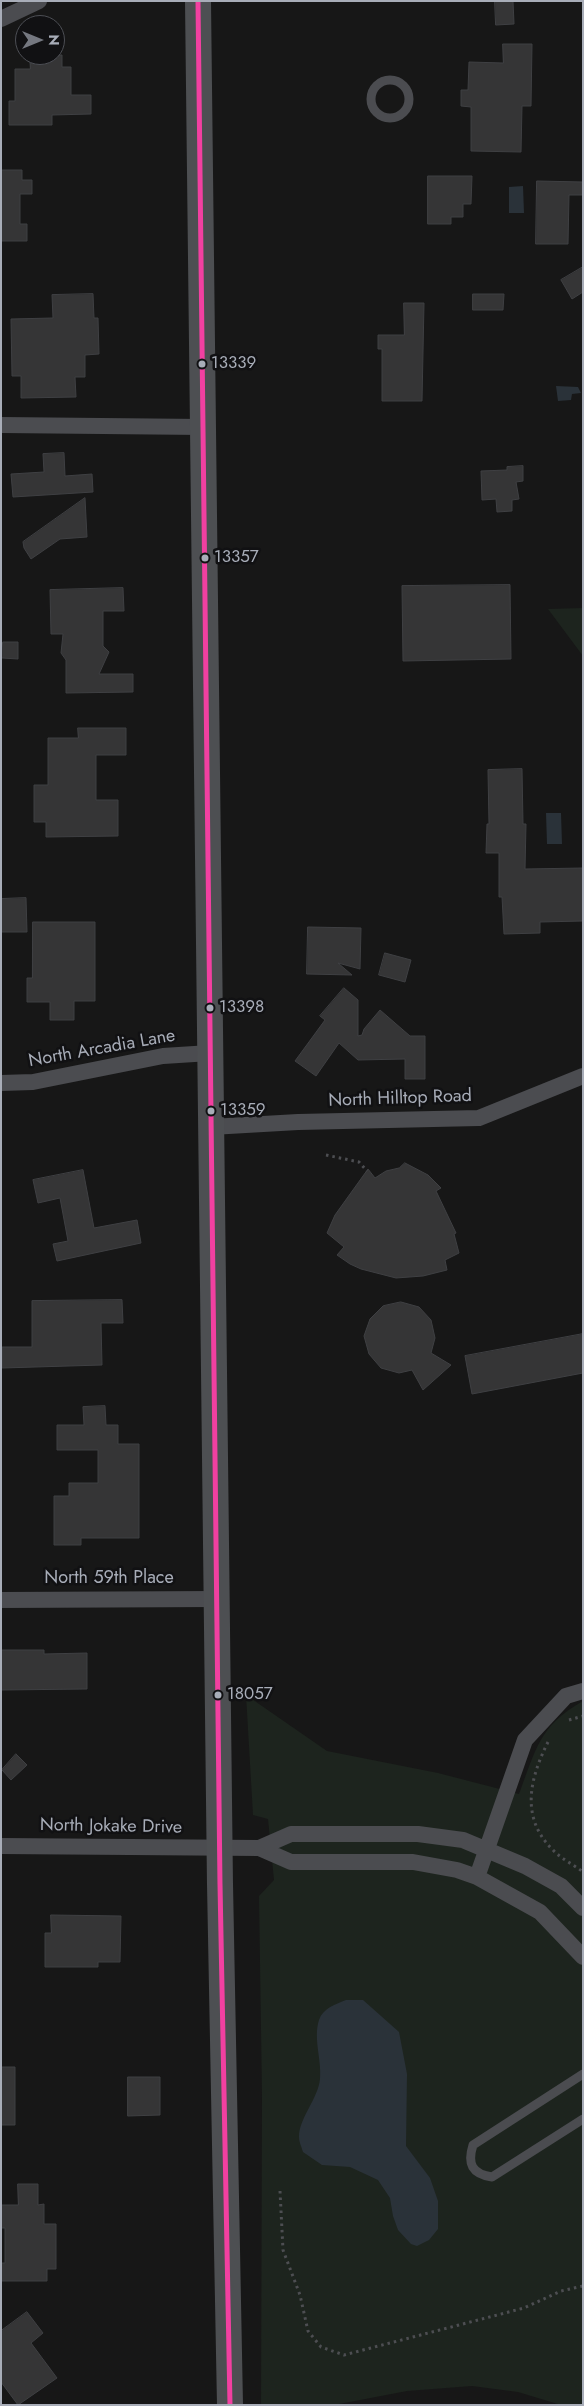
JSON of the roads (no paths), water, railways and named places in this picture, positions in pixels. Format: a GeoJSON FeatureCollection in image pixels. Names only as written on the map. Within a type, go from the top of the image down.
{"type":"FeatureCollection","features":[{"type":"Feature","properties":{"kind":"main road"},"geometry":{"type":"LineString","coordinates":[[198,1],[220,1848],[230,2405]]}},
{"type":"Feature","properties":{"kind":"street"},"geometry":{"type":"LineString","coordinates":[[1,20],[39,1]]}},
{"type":"Feature","properties":{"kind":"street"},"geometry":{"type":"LineString","coordinates":[[1,425],[203,427]]}},
{"type":"Feature","properties":{"kind":"street","name":"North Arcadia Lane"},"geometry":{"type":"LineString","coordinates":[[1,1083],[32,1082],[163,1056],[210,1054]]}},
{"type":"Feature","properties":{"kind":"street","name":"North Hilltop Road"},"geometry":{"type":"LineString","coordinates":[[211,1127],[479,1118],[583,1076]]}},
{"type":"Feature","properties":{"kind":"street","name":"North 59th Place"},"geometry":{"type":"LineString","coordinates":[[1,1600],[217,1598]]}},
{"type":"Feature","properties":{"kind":"street"},"geometry":{"type":"LineString","coordinates":[[477,1877],[525,1740],[566,1696],[583,1691]]}},
{"type":"Feature","properties":{"kind":"street"},"geometry":{"type":"LineString","coordinates":[[259,1848],[291,1834],[418,1834],[464,1840],[525,1866],[562,1886],[583,1908]]}},
{"type":"Feature","properties":{"kind":"street","name":"North Jokake Drive"},"geometry":{"type":"LineString","coordinates":[[1,1846],[259,1848]]}},
{"type":"Feature","properties":{"kind":"street"},"geometry":{"type":"LineString","coordinates":[[259,1848],[291,1862],[413,1862],[457,1870],[477,1877],[540,1912],[583,1957]]}},
{"type":"Feature","properties":{"kind":"lane"},"geometry":{"type":"LineString","coordinates":[[390,80],[403,86],[409,99],[403,112],[390,118],[376,112],[371,99],[376,86],[390,80]]}},
{"type":"Feature","properties":{"kind":"lane"},"geometry":{"type":"LineString","coordinates":[[583,2074],[473,2145],[469,2156],[473,2168],[481,2176],[492,2177],[583,2119]]}},
{"type":"Feature","properties":{"kind":"place","name":"13339"},"geometry":{"type":"Point","coordinates":[202,364]}},
{"type":"Feature","properties":{"kind":"place","name":"13357"},"geometry":{"type":"Point","coordinates":[205,558]}},
{"type":"Feature","properties":{"kind":"place","name":"13398"},"geometry":{"type":"Point","coordinates":[210,1008]}},
{"type":"Feature","properties":{"kind":"place","name":"13359"},"geometry":{"type":"Point","coordinates":[211,1111]}},
{"type":"Feature","properties":{"kind":"place","name":"18057"},"geometry":{"type":"Point","coordinates":[218,1695]}}]}
